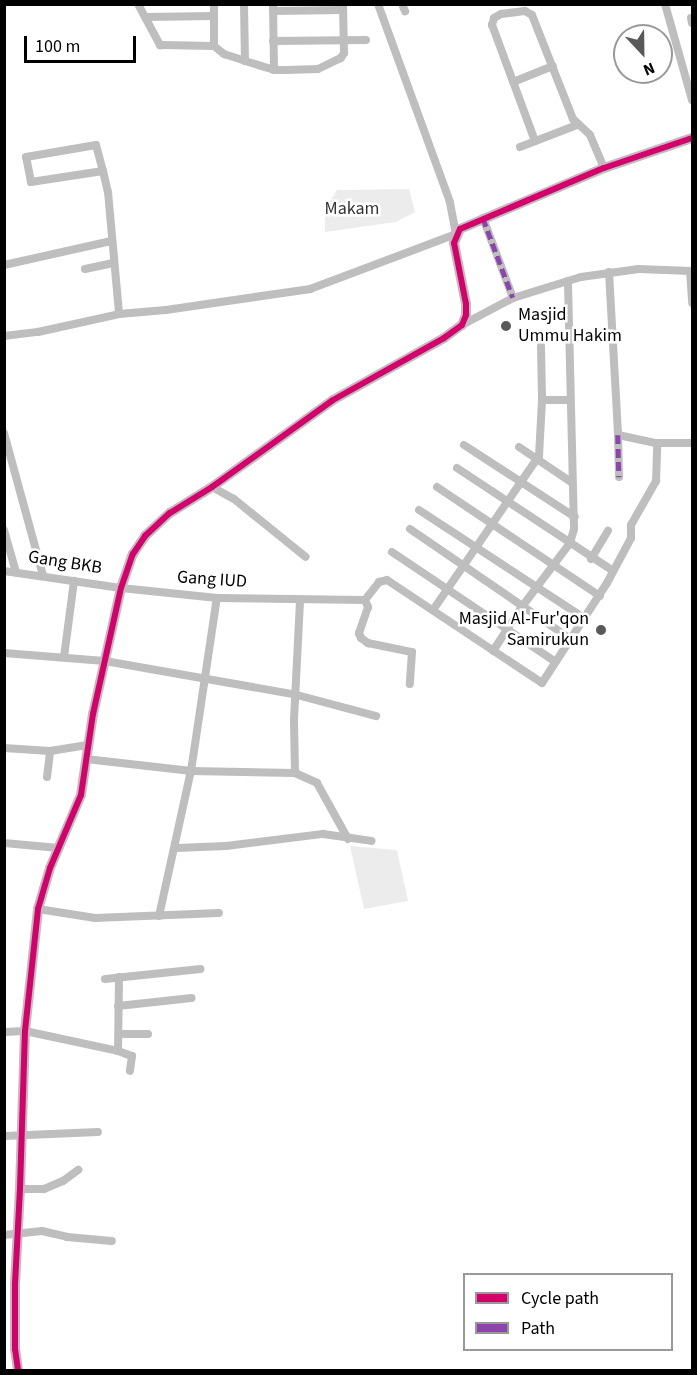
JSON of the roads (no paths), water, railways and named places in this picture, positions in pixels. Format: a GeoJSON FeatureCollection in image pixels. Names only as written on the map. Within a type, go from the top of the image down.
{"type":"FeatureCollection","features":[{"type":"Feature","properties":{"kind":"street"},"geometry":{"type":"LineString","coordinates":[[138,4],[160,45],[214,46],[220,52],[274,70],[321,68],[343,56],[343,7],[273,8],[274,70]]}},
{"type":"Feature","properties":{"kind":"street"},"geometry":{"type":"LineString","coordinates":[[214,4],[214,46]]}},
{"type":"Feature","properties":{"kind":"street"},"geometry":{"type":"LineString","coordinates":[[244,4],[245,61]]}},
{"type":"Feature","properties":{"kind":"street"},"geometry":{"type":"LineString","coordinates":[[378,4],[450,202],[456,234],[454,248],[466,304],[466,315],[462,325]]}},
{"type":"Feature","properties":{"kind":"street"},"geometry":{"type":"LineString","coordinates":[[665,4],[693,100]]}},
{"type":"Feature","properties":{"kind":"street"},"geometry":{"type":"LineString","coordinates":[[535,141],[492,25],[494,18],[501,14],[525,11],[530,13],[577,124],[590,135],[603,168]]}},
{"type":"Feature","properties":{"kind":"street"},"geometry":{"type":"LineString","coordinates":[[145,17],[214,16]]}},
{"type":"Feature","properties":{"kind":"street"},"geometry":{"type":"LineString","coordinates":[[273,41],[366,40]]}},
{"type":"Feature","properties":{"kind":"street"},"geometry":{"type":"LineString","coordinates":[[513,82],[553,66]]}},
{"type":"Feature","properties":{"kind":"street"},"geometry":{"type":"LineString","coordinates":[[520,147],[577,124]]}},
{"type":"Feature","properties":{"kind":"street"},"geometry":{"type":"LineString","coordinates":[[4,336],[38,332],[118,314],[178,309],[310,289],[456,234],[483,218],[603,168],[693,138]]}},
{"type":"Feature","properties":{"kind":"street"},"geometry":{"type":"LineString","coordinates":[[103,171],[34,182],[30,180],[28,156],[96,145],[103,171],[108,192],[118,314]]}},
{"type":"Feature","properties":{"kind":"street"},"geometry":{"type":"LineString","coordinates":[[483,218],[513,298]]}},
{"type":"Feature","properties":{"kind":"street"},"geometry":{"type":"LineString","coordinates":[[4,265],[111,241]]}},
{"type":"Feature","properties":{"kind":"street"},"geometry":{"type":"LineString","coordinates":[[85,269],[113,263]]}},
{"type":"Feature","properties":{"kind":"street"},"geometry":{"type":"LineString","coordinates":[[18,1371],[15,1349],[15,1284],[25,1031],[38,909],[58,848],[81,795],[88,746],[121,588],[128,566],[146,536],[170,513],[212,487],[333,400],[513,298],[568,281],[609,272],[638,269],[691,271],[693,303]]}},
{"type":"Feature","properties":{"kind":"street"},"geometry":{"type":"LineString","coordinates":[[609,272],[620,477]]}},
{"type":"Feature","properties":{"kind":"street"},"geometry":{"type":"LineString","coordinates":[[493,651],[506,629],[570,543],[575,517],[571,482],[568,281]]}},
{"type":"Feature","properties":{"kind":"street"},"geometry":{"type":"LineString","coordinates":[[433,610],[542,452],[541,346]]}},
{"type":"Feature","properties":{"kind":"street"},"geometry":{"type":"LineString","coordinates":[[542,400],[570,400]]}},
{"type":"Feature","properties":{"kind":"street"},"geometry":{"type":"LineString","coordinates":[[4,433],[43,576]]}},
{"type":"Feature","properties":{"kind":"street"},"geometry":{"type":"LineString","coordinates":[[618,435],[657,443],[693,442]]}},
{"type":"Feature","properties":{"kind":"street"},"geometry":{"type":"LineString","coordinates":[[410,684],[412,652],[368,644],[361,638],[360,633],[368,608],[365,600],[384,580],[433,610],[540,683],[544,682],[600,596],[631,538],[631,525],[656,481],[657,443]]}},
{"type":"Feature","properties":{"kind":"street"},"geometry":{"type":"LineString","coordinates":[[464,445],[575,517]]}},
{"type":"Feature","properties":{"kind":"street"},"geometry":{"type":"LineString","coordinates":[[519,447],[571,482]]}},
{"type":"Feature","properties":{"kind":"street"},"geometry":{"type":"LineString","coordinates":[[457,468],[591,559],[613,571]]}},
{"type":"Feature","properties":{"kind":"street"},"geometry":{"type":"LineString","coordinates":[[212,487],[234,499],[306,557]]}},
{"type":"Feature","properties":{"kind":"street"},"geometry":{"type":"LineString","coordinates":[[437,487],[600,596]]}},
{"type":"Feature","properties":{"kind":"street"},"geometry":{"type":"LineString","coordinates":[[420,510],[584,618]]}},
{"type":"Feature","properties":{"kind":"street"},"geometry":{"type":"LineString","coordinates":[[410,529],[521,608],[572,640]]}},
{"type":"Feature","properties":{"kind":"street"},"geometry":{"type":"LineString","coordinates":[[4,530],[16,572]]}},
{"type":"Feature","properties":{"kind":"street"},"geometry":{"type":"LineString","coordinates":[[591,559],[608,531]]}},
{"type":"Feature","properties":{"kind":"street"},"geometry":{"type":"LineString","coordinates":[[392,552],[556,662]]}},
{"type":"Feature","properties":{"kind":"street","name":"Gang BKB"},"geometry":{"type":"LineString","coordinates":[[4,571],[121,588]]}},
{"type":"Feature","properties":{"kind":"street"},"geometry":{"type":"LineString","coordinates":[[64,657],[74,581]]}},
{"type":"Feature","properties":{"kind":"street","name":"Gang IUD"},"geometry":{"type":"LineString","coordinates":[[121,588],[217,598],[300,601],[365,600]]}},
{"type":"Feature","properties":{"kind":"street"},"geometry":{"type":"LineString","coordinates":[[159,916],[176,848],[217,598]]}},
{"type":"Feature","properties":{"kind":"street"},"geometry":{"type":"LineString","coordinates":[[295,773],[294,721],[300,601]]}},
{"type":"Feature","properties":{"kind":"street"},"geometry":{"type":"LineString","coordinates":[[4,653],[105,661],[297,695],[376,716]]}},
{"type":"Feature","properties":{"kind":"street"},"geometry":{"type":"LineString","coordinates":[[4,748],[50,751],[88,746]]}},
{"type":"Feature","properties":{"kind":"street"},"geometry":{"type":"LineString","coordinates":[[47,777],[50,751]]}},
{"type":"Feature","properties":{"kind":"street"},"geometry":{"type":"LineString","coordinates":[[86,759],[190,771],[295,773],[317,783],[348,838]]}},
{"type":"Feature","properties":{"kind":"street"},"geometry":{"type":"LineString","coordinates":[[176,848],[226,846],[323,834],[372,841]]}},
{"type":"Feature","properties":{"kind":"street"},"geometry":{"type":"LineString","coordinates":[[4,843],[58,848]]}},
{"type":"Feature","properties":{"kind":"street"},"geometry":{"type":"LineString","coordinates":[[38,909],[95,918],[219,913]]}},
{"type":"Feature","properties":{"kind":"street"},"geometry":{"type":"LineString","coordinates":[[105,979],[200,969]]}},
{"type":"Feature","properties":{"kind":"street"},"geometry":{"type":"LineString","coordinates":[[118,1050],[119,977]]}},
{"type":"Feature","properties":{"kind":"street"},"geometry":{"type":"LineString","coordinates":[[118,1006],[192,998]]}},
{"type":"Feature","properties":{"kind":"street"},"geometry":{"type":"LineString","coordinates":[[4,1032],[25,1031],[118,1050],[132,1056],[130,1071]]}},
{"type":"Feature","properties":{"kind":"street"},"geometry":{"type":"LineString","coordinates":[[119,1035],[148,1034]]}},
{"type":"Feature","properties":{"kind":"street"},"geometry":{"type":"LineString","coordinates":[[4,1136],[98,1132]]}},
{"type":"Feature","properties":{"kind":"street"},"geometry":{"type":"LineString","coordinates":[[20,1189],[44,1188],[63,1181],[78,1170]]}},
{"type":"Feature","properties":{"kind":"street"},"geometry":{"type":"LineString","coordinates":[[4,1235],[42,1231],[67,1237],[112,1241]]}},
{"type":"Feature","properties":{"kind":"place","name":"Masjid Ummu Hakim"},"geometry":{"type":"Point","coordinates":[506,326]}},
{"type":"Feature","properties":{"kind":"place","name":"Masjid Al-Fur'qon Samirukun"},"geometry":{"type":"Point","coordinates":[601,630]}},
{"type":"Feature","properties":{"kind":"park label","name":"Makam"},"geometry":{"type":"Point","coordinates":[352,209]}}]}
